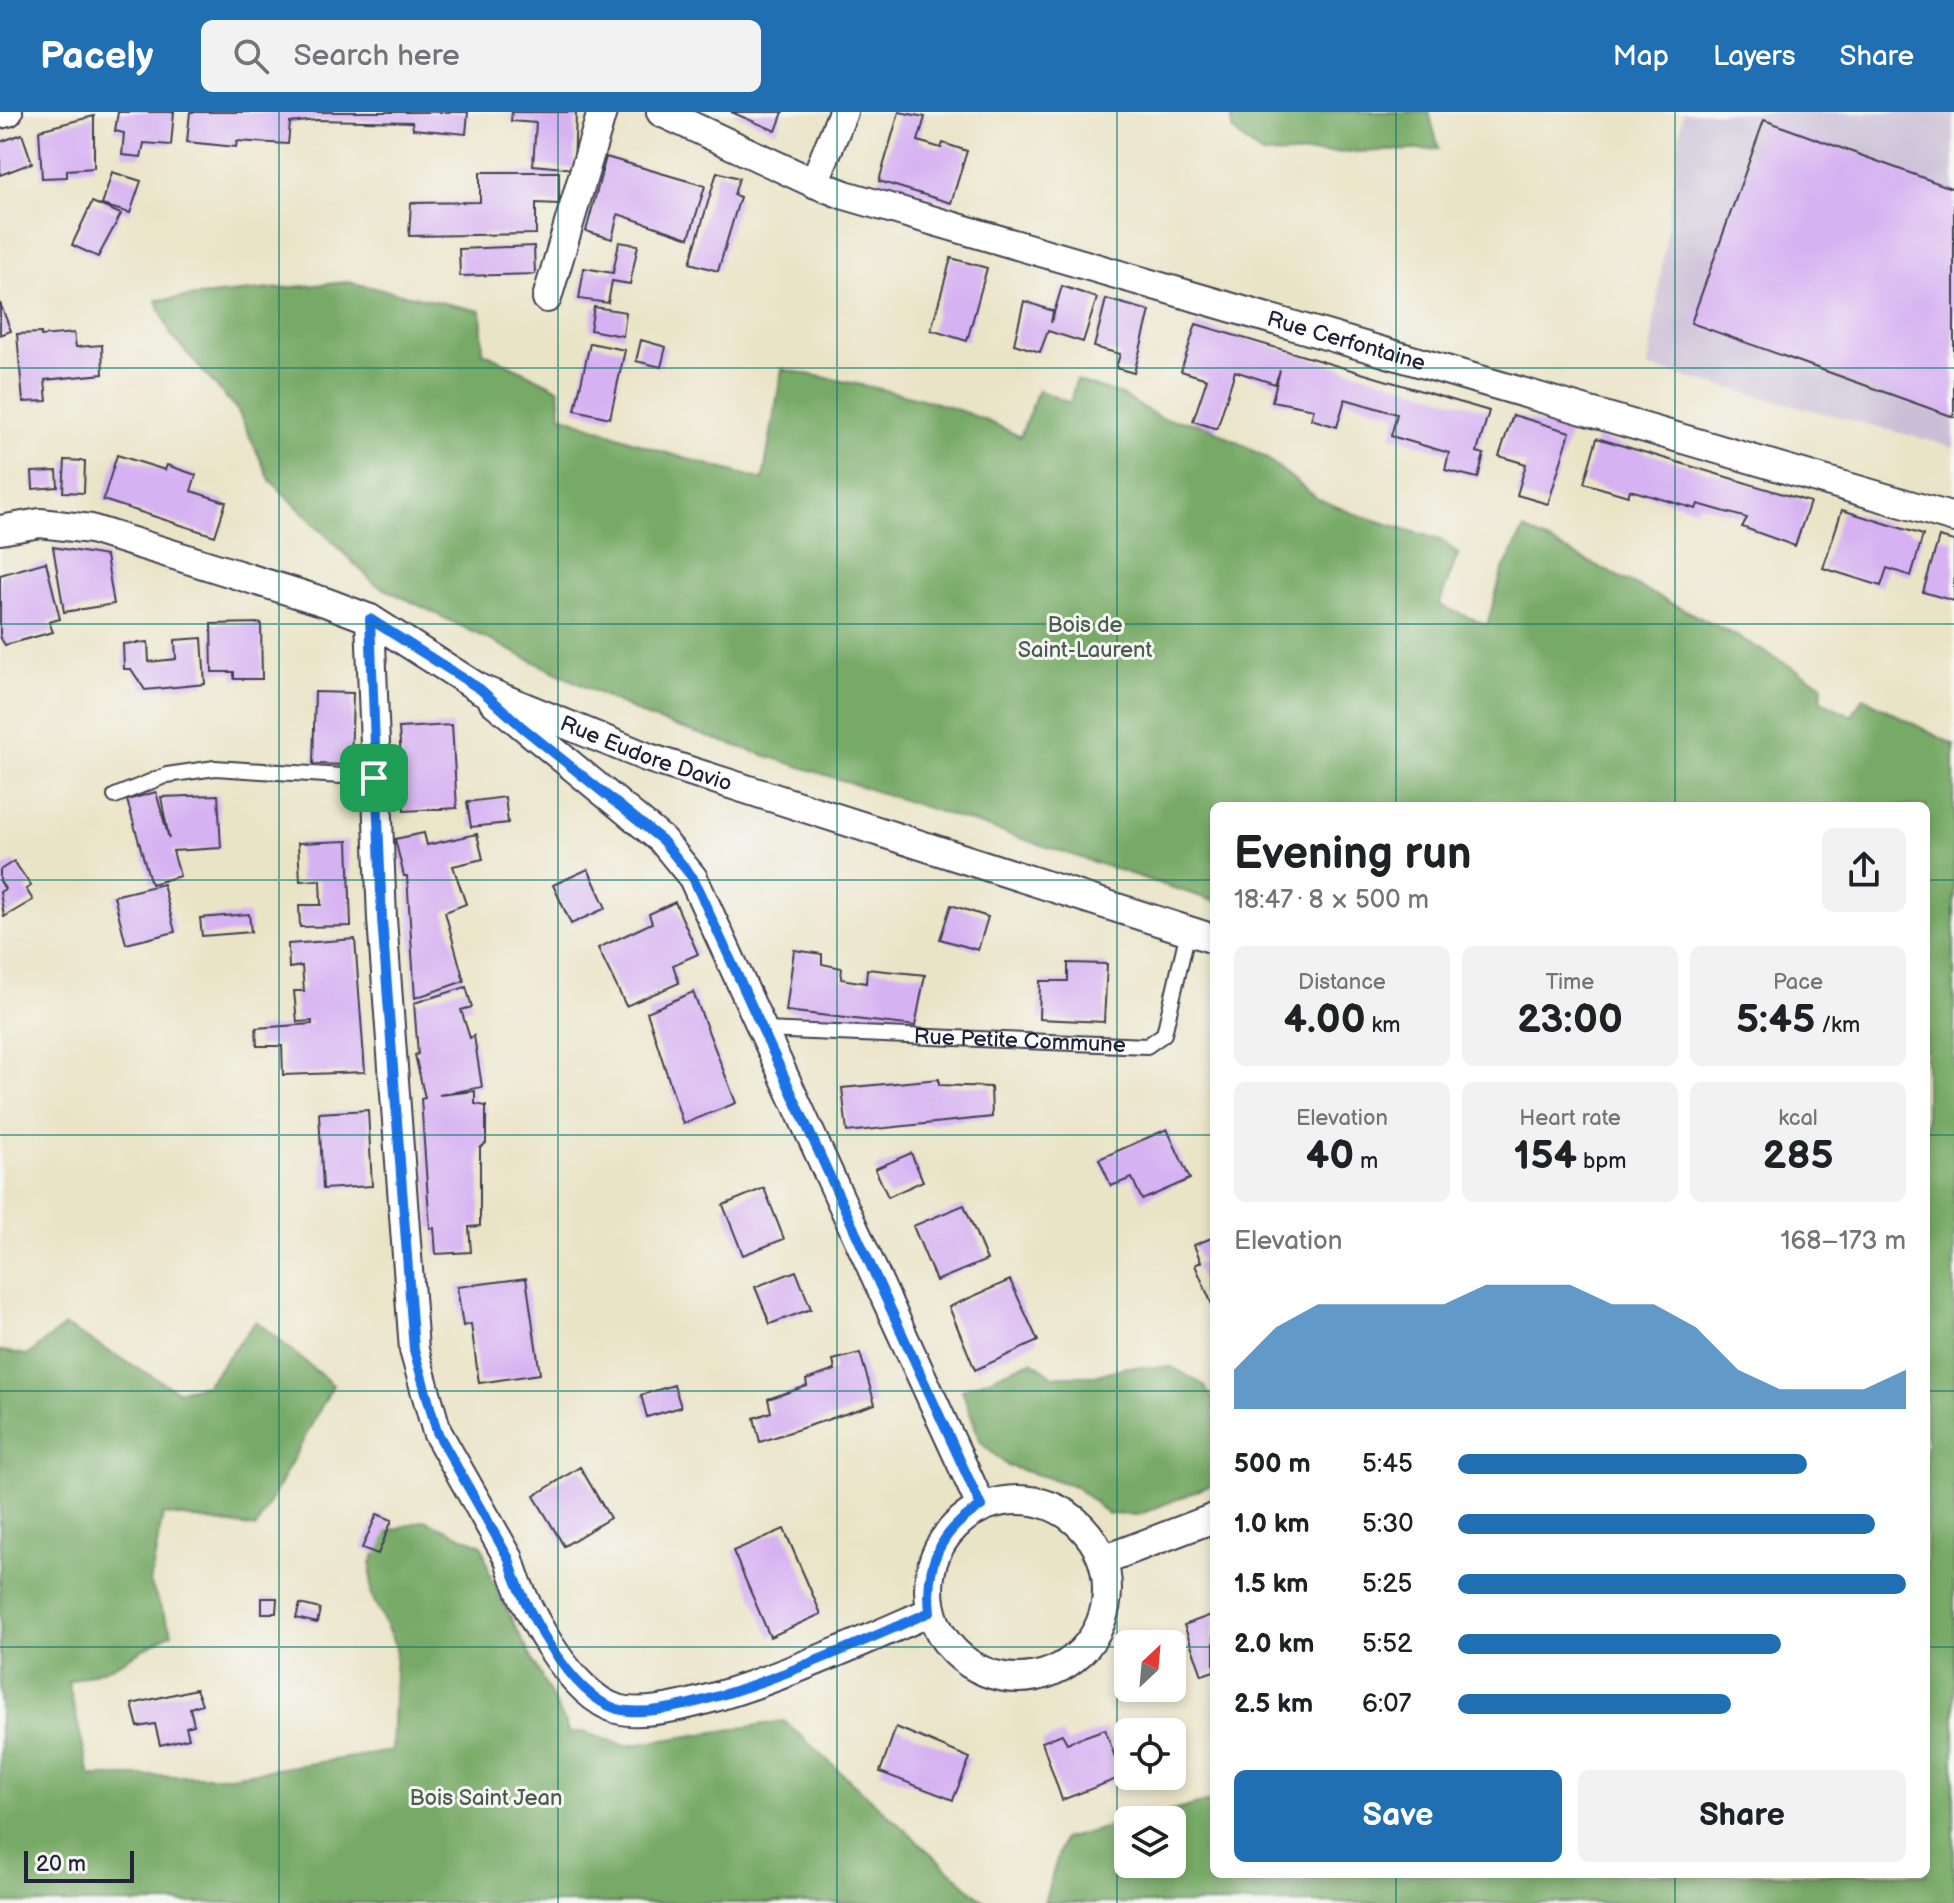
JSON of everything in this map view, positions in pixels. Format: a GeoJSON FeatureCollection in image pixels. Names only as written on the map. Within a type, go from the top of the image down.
{"type":"FeatureCollection","features":[{"type":"Feature","properties":{"kind":"street"},"geometry":{"type":"LineString","coordinates":[[0,114],[8,112]]}},
{"type":"Feature","properties":{"kind":"street"},"geometry":{"type":"LineString","coordinates":[[547,298],[602,112]]}},
{"type":"Feature","properties":{"kind":"street"},"geometry":{"type":"LineString","coordinates":[[661,112],[814,183],[843,112]]}},
{"type":"Feature","properties":{"kind":"street","name":"Rue Cerfontaine"},"geometry":{"type":"LineString","coordinates":[[814,183],[873,205],[1954,518]]}},
{"type":"Feature","properties":{"kind":"street","name":"Rue Eudore Davio"},"geometry":{"type":"LineString","coordinates":[[0,530],[40,523],[91,529],[370,619],[480,689],[712,780],[1201,935]]}},
{"type":"Feature","properties":{"kind":"street"},"geometry":{"type":"LineString","coordinates":[[370,619],[374,778],[405,1262],[419,1376],[437,1432],[509,1559],[514,1578],[559,1657],[593,1698],[630,1712],[661,1709],[787,1674],[930,1612]]}},
{"type":"Feature","properties":{"kind":"street"},"geometry":{"type":"LineString","coordinates":[[480,689],[522,727],[662,840],[693,878],[710,908],[981,1506]]}},
{"type":"Feature","properties":{"kind":"street"},"geometry":{"type":"LineString","coordinates":[[1010,1499],[1040,1501],[1067,1513],[1089,1533],[1103,1560],[1108,1588],[1103,1617],[1097,1629],[1090,1642],[1070,1663],[1044,1675],[1015,1679],[987,1673],[961,1660],[942,1638],[930,1612],[927,1587],[937,1550],[960,1519],[981,1506],[1010,1499]]}},
{"type":"Feature","properties":{"kind":"street"},"geometry":{"type":"LineString","coordinates":[[1103,1560],[1210,1520]]}},
{"type":"Feature","properties":{"kind":"lane"},"geometry":{"type":"LineString","coordinates":[[115,796],[167,775],[215,768],[374,778]]}},
{"type":"Feature","properties":{"kind":"lane","name":"Rue Petite Commune"},"geometry":{"type":"LineString","coordinates":[[764,1030],[1147,1046],[1164,1034],[1201,935]]}},
{"type":"Feature","properties":{"kind":"shaded area"},"geometry":{"type":"Polygon","coordinates":[[[1683,112],[1954,112],[1954,447],[1648,367],[1683,112]]]}},
{"type":"Feature","properties":{"kind":"green space"},"geometry":{"type":"Polygon","coordinates":[[[1231,112],[1429,112],[1439,149],[1262,155],[1232,130],[1231,112]]]}},
{"type":"Feature","properties":{"kind":"green space","name":"Bois de Saint-Laurent"},"geometry":{"type":"Polygon","coordinates":[[[348,282],[481,311],[483,352],[559,389],[561,415],[656,450],[763,480],[782,369],[934,402],[992,423],[1020,437],[1038,390],[1070,403],[1076,380],[1121,395],[1161,418],[1205,425],[1265,457],[1318,499],[1352,513],[1443,541],[1458,554],[1439,605],[1487,625],[1502,572],[1524,529],[1738,637],[1822,684],[1821,701],[1852,716],[1863,697],[1954,745],[1954,1903],[1044,1903],[1063,1839],[1114,1826],[1114,1878],[1186,1878],[1186,1807],[1210,1801],[1210,1878],[1930,1878],[1930,802],[1210,802],[1210,900],[647,717],[375,584],[270,480],[238,411],[171,335],[156,300],[348,282]]]}},
{"type":"Feature","properties":{"kind":"green space","name":"Bois Saint Jean"},"geometry":{"type":"Polygon","coordinates":[[[256,1321],[333,1385],[256,1528],[163,1514],[150,1583],[172,1633],[113,1666],[68,1682],[90,1776],[231,1776],[392,1751],[396,1647],[371,1594],[371,1563],[386,1532],[424,1520],[482,1545],[491,1579],[570,1733],[583,1732],[626,1746],[784,1721],[986,1903],[0,1903],[0,1351],[28,1355],[65,1326],[178,1391],[206,1385],[256,1321]]]}},
{"type":"Feature","properties":{"kind":"green space"},"geometry":{"type":"Polygon","coordinates":[[[1032,1361],[1053,1376],[1095,1376],[1125,1367],[1172,1367],[1202,1384],[1210,1395],[1210,1486],[1138,1515],[1108,1514],[1075,1486],[1008,1466],[981,1443],[962,1390],[1032,1361]]]}},
{"type":"Feature","properties":{"kind":"building"},"geometry":{"type":"Polygon","coordinates":[[[118,112],[174,112],[171,145],[144,143],[141,157],[122,155],[124,133],[115,131],[118,112]]]}},
{"type":"Feature","properties":{"kind":"building"},"geometry":{"type":"Polygon","coordinates":[[[190,112],[468,112],[466,134],[413,129],[412,122],[316,120],[290,123],[288,144],[237,141],[236,147],[187,142],[190,112]]]}},
{"type":"Feature","properties":{"kind":"building"},"geometry":{"type":"Polygon","coordinates":[[[512,112],[576,112],[574,169],[533,165],[536,123],[511,121],[512,112]]]}},
{"type":"Feature","properties":{"kind":"building"},"geometry":{"type":"Polygon","coordinates":[[[731,112],[783,112],[776,131],[731,112]]]}},
{"type":"Feature","properties":{"kind":"building"},"geometry":{"type":"Polygon","coordinates":[[[899,112],[925,117],[918,141],[941,148],[943,143],[967,151],[951,203],[879,181],[899,112]]]}},
{"type":"Feature","properties":{"kind":"building"},"geometry":{"type":"Polygon","coordinates":[[[94,116],[94,168],[67,170],[67,177],[42,178],[39,130],[94,116]]]}},
{"type":"Feature","properties":{"kind":"building"},"geometry":{"type":"Polygon","coordinates":[[[1764,120],[1954,189],[1954,417],[1691,323],[1764,120]]]}},
{"type":"Feature","properties":{"kind":"building"},"geometry":{"type":"Polygon","coordinates":[[[22,134],[32,163],[0,175],[0,142],[22,134]]]}},
{"type":"Feature","properties":{"kind":"building"},"geometry":{"type":"Polygon","coordinates":[[[606,157],[705,186],[689,238],[618,214],[612,239],[586,231],[606,157]]]}},
{"type":"Feature","properties":{"kind":"building"},"geometry":{"type":"Polygon","coordinates":[[[112,172],[141,181],[130,213],[102,205],[112,172]]]}},
{"type":"Feature","properties":{"kind":"building"},"geometry":{"type":"Polygon","coordinates":[[[480,172],[559,172],[559,204],[536,203],[536,234],[409,236],[411,203],[480,202],[480,172]]]}},
{"type":"Feature","properties":{"kind":"building"},"geometry":{"type":"Polygon","coordinates":[[[717,172],[739,178],[734,195],[740,197],[718,271],[690,263],[717,172]]]}},
{"type":"Feature","properties":{"kind":"building"},"geometry":{"type":"Polygon","coordinates":[[[92,202],[121,214],[98,257],[72,245],[92,202]]]}},
{"type":"Feature","properties":{"kind":"building"},"geometry":{"type":"Polygon","coordinates":[[[619,242],[638,245],[630,284],[612,281],[608,303],[579,299],[584,268],[613,273],[619,242]]]}},
{"type":"Feature","properties":{"kind":"building"},"geometry":{"type":"Polygon","coordinates":[[[534,246],[535,274],[460,276],[459,249],[534,246]]]}},
{"type":"Feature","properties":{"kind":"building"},"geometry":{"type":"Polygon","coordinates":[[[951,258],[987,268],[967,341],[931,330],[951,258]]]}},
{"type":"Feature","properties":{"kind":"building"},"geometry":{"type":"Polygon","coordinates":[[[1062,286],[1097,298],[1083,342],[1048,331],[1040,352],[1014,344],[1024,301],[1053,311],[1051,323],[1062,286]]]}},
{"type":"Feature","properties":{"kind":"building"},"geometry":{"type":"Polygon","coordinates":[[[1106,299],[1150,311],[1134,373],[1116,368],[1120,354],[1094,347],[1106,299]]]}},
{"type":"Feature","properties":{"kind":"building"},"geometry":{"type":"Polygon","coordinates":[[[0,303],[11,331],[0,335],[0,303]]]}},
{"type":"Feature","properties":{"kind":"building"},"geometry":{"type":"Polygon","coordinates":[[[594,307],[626,312],[623,336],[590,330],[594,307]]]}},
{"type":"Feature","properties":{"kind":"building"},"geometry":{"type":"Polygon","coordinates":[[[1196,324],[1489,411],[1477,452],[1484,454],[1478,478],[1445,470],[1449,453],[1391,436],[1397,414],[1345,399],[1337,427],[1311,419],[1314,409],[1272,401],[1280,370],[1275,384],[1235,371],[1217,429],[1193,421],[1207,379],[1181,371],[1196,324]]]}},
{"type":"Feature","properties":{"kind":"building"},"geometry":{"type":"Polygon","coordinates":[[[41,333],[41,336],[74,333],[76,347],[102,345],[103,374],[45,380],[47,401],[23,402],[17,334],[41,333]]]}},
{"type":"Feature","properties":{"kind":"building"},"geometry":{"type":"Polygon","coordinates":[[[641,340],[666,347],[661,367],[636,361],[641,340]]]}},
{"type":"Feature","properties":{"kind":"building"},"geometry":{"type":"Polygon","coordinates":[[[590,343],[625,350],[610,418],[575,410],[590,343]]]}},
{"type":"Feature","properties":{"kind":"building"},"geometry":{"type":"Polygon","coordinates":[[[1513,415],[1570,432],[1548,504],[1517,495],[1526,464],[1499,456],[1513,415]]]}},
{"type":"Feature","properties":{"kind":"building"},"geometry":{"type":"Polygon","coordinates":[[[1597,438],[1810,502],[1795,546],[1742,527],[1747,518],[1698,504],[1696,509],[1630,490],[1628,496],[1584,483],[1597,438]]]}},
{"type":"Feature","properties":{"kind":"building"},"geometry":{"type":"Polygon","coordinates":[[[117,455],[165,470],[167,465],[196,475],[191,491],[226,502],[215,536],[103,500],[117,455]]]}},
{"type":"Feature","properties":{"kind":"building"},"geometry":{"type":"Polygon","coordinates":[[[65,460],[85,461],[84,493],[63,492],[65,460]]]}},
{"type":"Feature","properties":{"kind":"building"},"geometry":{"type":"Polygon","coordinates":[[[57,471],[58,487],[33,489],[32,472],[57,471]]]}},
{"type":"Feature","properties":{"kind":"building"},"geometry":{"type":"Polygon","coordinates":[[[1842,510],[1923,535],[1911,576],[1887,568],[1881,586],[1823,568],[1842,510]]]}},
{"type":"Feature","properties":{"kind":"building"},"geometry":{"type":"Polygon","coordinates":[[[1939,537],[1954,541],[1954,601],[1923,592],[1939,537]]]}},
{"type":"Feature","properties":{"kind":"building"},"geometry":{"type":"Polygon","coordinates":[[[53,547],[106,556],[114,604],[64,612],[53,547]]]}},
{"type":"Feature","properties":{"kind":"building"},"geometry":{"type":"Polygon","coordinates":[[[46,562],[60,619],[49,622],[53,632],[5,645],[0,637],[0,575],[46,562]]]}},
{"type":"Feature","properties":{"kind":"building"},"geometry":{"type":"Polygon","coordinates":[[[261,623],[262,679],[234,679],[234,672],[212,672],[211,624],[261,623]]]}},
{"type":"Feature","properties":{"kind":"building"},"geometry":{"type":"Polygon","coordinates":[[[202,638],[205,684],[145,690],[131,669],[124,669],[123,644],[148,642],[149,662],[176,659],[175,640],[202,638]]]}},
{"type":"Feature","properties":{"kind":"building"},"geometry":{"type":"Polygon","coordinates":[[[315,692],[353,693],[351,765],[313,764],[315,692]]]}},
{"type":"Feature","properties":{"kind":"building"},"geometry":{"type":"Polygon","coordinates":[[[452,725],[457,808],[404,811],[399,728],[452,725]]]}},
{"type":"Feature","properties":{"kind":"building"},"geometry":{"type":"Polygon","coordinates":[[[156,792],[169,839],[161,797],[218,795],[221,848],[173,851],[180,876],[151,884],[127,800],[156,792]]]}},
{"type":"Feature","properties":{"kind":"building"},"geometry":{"type":"Polygon","coordinates":[[[505,797],[508,823],[471,827],[467,802],[505,797]]]}},
{"type":"Feature","properties":{"kind":"building"},"geometry":{"type":"Polygon","coordinates":[[[424,833],[427,845],[477,834],[483,859],[453,866],[466,904],[445,912],[464,981],[415,998],[407,876],[404,876],[395,839],[424,833]]]}},
{"type":"Feature","properties":{"kind":"building"},"geometry":{"type":"Polygon","coordinates":[[[348,841],[351,926],[300,927],[299,905],[321,905],[320,880],[300,881],[298,843],[348,841]]]}},
{"type":"Feature","properties":{"kind":"building"},"geometry":{"type":"Polygon","coordinates":[[[14,861],[31,886],[26,889],[33,900],[4,917],[0,892],[5,889],[0,881],[0,870],[14,861]]]}},
{"type":"Feature","properties":{"kind":"building"},"geometry":{"type":"Polygon","coordinates":[[[588,869],[606,908],[571,924],[553,885],[588,869]]]}},
{"type":"Feature","properties":{"kind":"building"},"geometry":{"type":"Polygon","coordinates":[[[163,884],[175,932],[126,944],[114,896],[163,884]]]}},
{"type":"Feature","properties":{"kind":"building"},"geometry":{"type":"Polygon","coordinates":[[[675,902],[698,954],[673,965],[679,983],[626,1006],[598,948],[652,923],[649,914],[675,902]]]}},
{"type":"Feature","properties":{"kind":"building"},"geometry":{"type":"Polygon","coordinates":[[[951,905],[988,917],[978,950],[940,939],[951,905]]]}},
{"type":"Feature","properties":{"kind":"building"},"geometry":{"type":"Polygon","coordinates":[[[249,914],[251,932],[202,936],[200,918],[249,914]]]}},
{"type":"Feature","properties":{"kind":"building"},"geometry":{"type":"Polygon","coordinates":[[[355,939],[365,1072],[283,1075],[282,1046],[257,1046],[256,1028],[312,1024],[312,1021],[297,1022],[294,991],[304,991],[302,966],[289,968],[288,944],[355,939]]]}},
{"type":"Feature","properties":{"kind":"building"},"geometry":{"type":"Polygon","coordinates":[[[794,950],[822,954],[822,964],[842,968],[841,979],[866,983],[867,969],[925,975],[915,1026],[786,1011],[794,950]]]}},
{"type":"Feature","properties":{"kind":"building"},"geometry":{"type":"Polygon","coordinates":[[[1068,963],[1107,964],[1104,1022],[1039,1019],[1040,981],[1068,981],[1068,963]]]}},
{"type":"Feature","properties":{"kind":"building"},"geometry":{"type":"Polygon","coordinates":[[[466,987],[472,1007],[461,1010],[470,1038],[474,1036],[482,1087],[439,1095],[475,1091],[475,1104],[486,1106],[486,1143],[480,1148],[480,1226],[469,1227],[471,1252],[436,1254],[434,1228],[430,1228],[421,1099],[425,1098],[415,1055],[418,1054],[414,1003],[466,987]]]}},
{"type":"Feature","properties":{"kind":"building"},"geometry":{"type":"Polygon","coordinates":[[[693,992],[736,1103],[683,1124],[647,1012],[693,992]]]}},
{"type":"Feature","properties":{"kind":"building"},"geometry":{"type":"Polygon","coordinates":[[[939,1079],[939,1085],[991,1087],[992,1117],[847,1132],[842,1088],[939,1079]]]}},
{"type":"Feature","properties":{"kind":"building"},"geometry":{"type":"Polygon","coordinates":[[[368,1110],[372,1186],[323,1189],[319,1113],[368,1110]]]}},
{"type":"Feature","properties":{"kind":"building"},"geometry":{"type":"Polygon","coordinates":[[[1167,1129],[1190,1179],[1142,1200],[1132,1178],[1111,1186],[1099,1159],[1167,1129]]]}},
{"type":"Feature","properties":{"kind":"building"},"geometry":{"type":"Polygon","coordinates":[[[911,1153],[923,1181],[888,1197],[875,1169],[911,1153]]]}},
{"type":"Feature","properties":{"kind":"building"},"geometry":{"type":"Polygon","coordinates":[[[764,1188],[784,1239],[743,1255],[723,1205],[764,1188]]]}},
{"type":"Feature","properties":{"kind":"building"},"geometry":{"type":"Polygon","coordinates":[[[964,1205],[987,1260],[936,1281],[913,1226],[964,1205]]]}},
{"type":"Feature","properties":{"kind":"building"},"geometry":{"type":"Polygon","coordinates":[[[1210,1239],[1210,1300],[1195,1265],[1201,1262],[1194,1245],[1210,1239]]]}},
{"type":"Feature","properties":{"kind":"building"},"geometry":{"type":"Polygon","coordinates":[[[796,1271],[811,1309],[770,1324],[755,1287],[796,1271]]]}},
{"type":"Feature","properties":{"kind":"building"},"geometry":{"type":"Polygon","coordinates":[[[526,1278],[540,1374],[479,1383],[471,1324],[463,1326],[457,1287],[526,1278]]]}},
{"type":"Feature","properties":{"kind":"building"},"geometry":{"type":"Polygon","coordinates":[[[1010,1280],[1038,1341],[975,1370],[949,1307],[1010,1280]]]}},
{"type":"Feature","properties":{"kind":"building"},"geometry":{"type":"Polygon","coordinates":[[[860,1353],[875,1404],[760,1442],[754,1418],[771,1412],[768,1399],[807,1386],[806,1380],[835,1370],[833,1360],[860,1353]]]}},
{"type":"Feature","properties":{"kind":"building"},"geometry":{"type":"Polygon","coordinates":[[[674,1385],[681,1407],[647,1417],[641,1395],[674,1385]]]}},
{"type":"Feature","properties":{"kind":"building"},"geometry":{"type":"Polygon","coordinates":[[[580,1467],[610,1518],[564,1546],[534,1496],[580,1467]]]}},
{"type":"Feature","properties":{"kind":"building"},"geometry":{"type":"Polygon","coordinates":[[[377,1514],[392,1520],[378,1554],[362,1548],[377,1514]]]}},
{"type":"Feature","properties":{"kind":"building"},"geometry":{"type":"Polygon","coordinates":[[[784,1529],[821,1614],[770,1637],[733,1551],[784,1529]]]}},
{"type":"Feature","properties":{"kind":"building"},"geometry":{"type":"Polygon","coordinates":[[[262,1598],[277,1598],[276,1613],[262,1613],[262,1598]]]}},
{"type":"Feature","properties":{"kind":"building"},"geometry":{"type":"Polygon","coordinates":[[[300,1604],[320,1609],[317,1623],[296,1618],[300,1604]]]}},
{"type":"Feature","properties":{"kind":"building"},"geometry":{"type":"Polygon","coordinates":[[[1210,1615],[1210,1672],[1202,1675],[1184,1625],[1210,1615]]]}},
{"type":"Feature","properties":{"kind":"building"},"geometry":{"type":"Polygon","coordinates":[[[196,1689],[202,1704],[190,1708],[194,1725],[186,1727],[189,1738],[160,1745],[155,1724],[138,1727],[132,1704],[196,1689]]]}},
{"type":"Feature","properties":{"kind":"building"},"geometry":{"type":"Polygon","coordinates":[[[896,1727],[970,1758],[953,1800],[880,1772],[896,1727]]]}},
{"type":"Feature","properties":{"kind":"building"},"geometry":{"type":"Polygon","coordinates":[[[1105,1729],[1114,1754],[1114,1780],[1062,1800],[1042,1742],[1062,1734],[1067,1743],[1105,1729]]]}},
{"type":"Feature","properties":{"kind":"route"},"geometry":{"type":"LineString","coordinates":[[370,619],[480,689],[561,760],[619,802],[662,840],[693,878],[710,908],[981,1506],[960,1519],[943,1538],[932,1561],[927,1587],[930,1612],[787,1674],[661,1709],[630,1712],[593,1698],[577,1683],[559,1657],[514,1578],[509,1559],[437,1432],[419,1376],[405,1262],[374,778],[370,619]]}}]}
